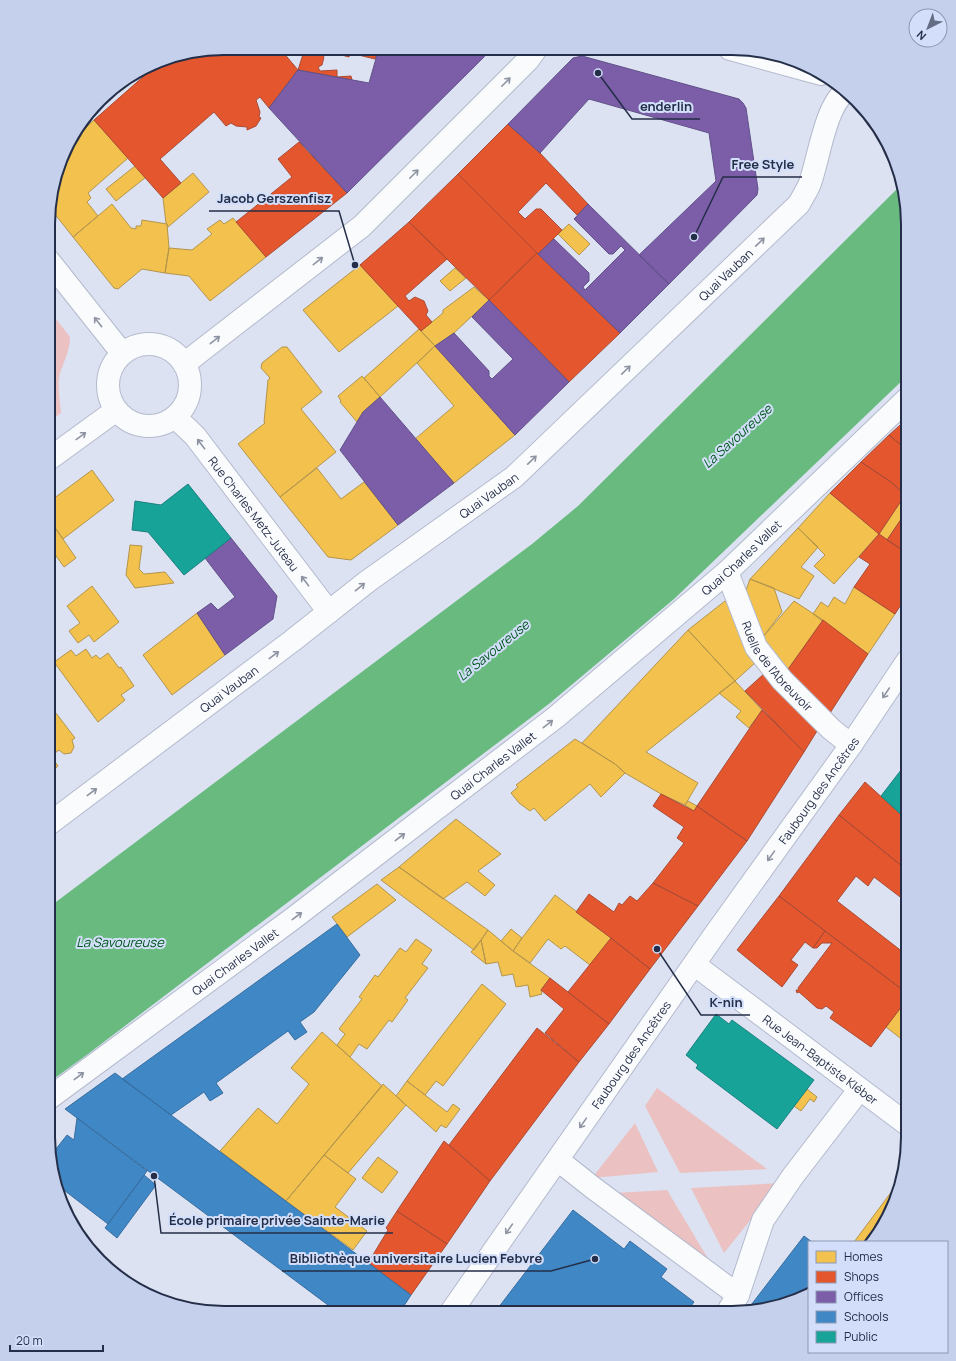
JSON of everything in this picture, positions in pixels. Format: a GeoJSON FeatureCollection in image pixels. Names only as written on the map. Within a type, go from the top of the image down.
{"type":"FeatureCollection","features":[{"type":"Feature","properties":{"kind":"street"},"geometry":{"type":"LineString","coordinates":[[184,364],[362,226],[532,55]]}},
{"type":"Feature","properties":{"kind":"street"},"geometry":{"type":"LineString","coordinates":[[752,56],[794,67]]}},
{"type":"Feature","properties":{"kind":"street","name":"Quai Vauban"},"geometry":{"type":"LineString","coordinates":[[55,819],[292,641],[368,580],[514,477],[799,204],[811,182],[830,113],[841,95]]}},
{"type":"Feature","properties":{"kind":"street"},"geometry":{"type":"LineString","coordinates":[[55,269],[122,353]]}},
{"type":"Feature","properties":{"kind":"street"},"geometry":{"type":"LineString","coordinates":[[149,344],[163,346],[175,353],[184,364],[189,375],[190,386],[188,398],[183,408],[175,417],[164,424],[150,427],[137,425],[125,420],[115,411],[109,399],[107,386],[108,374],[114,362],[122,353],[135,346],[149,344]]}},
{"type":"Feature","properties":{"kind":"street","name":"Quai Charles Vallet"},"geometry":{"type":"LineString","coordinates":[[55,1094],[291,920],[562,712],[727,572],[901,405]]}},
{"type":"Feature","properties":{"kind":"street"},"geometry":{"type":"LineString","coordinates":[[55,455],[115,411]]}},
{"type":"Feature","properties":{"kind":"street","name":"Rue Charles Metz-Juteau"},"geometry":{"type":"LineString","coordinates":[[175,417],[195,436],[329,612]]}},
{"type":"Feature","properties":{"kind":"street","name":"Ruelle de l'Abreuvoir"},"geometry":{"type":"LineString","coordinates":[[727,572],[756,647],[782,680],[831,729],[851,744]]}},
{"type":"Feature","properties":{"kind":"street","name":"Faubourg des Ancêtres"},"geometry":{"type":"LineString","coordinates":[[455,1306],[695,965],[713,937],[851,744],[901,670]]}},
{"type":"Feature","properties":{"kind":"street","name":"Rue Jean-Baptiste Kléber"},"geometry":{"type":"LineString","coordinates":[[695,965],[859,1090],[901,1120]]}},
{"type":"Feature","properties":{"kind":"street"},"geometry":{"type":"LineString","coordinates":[[558,1160],[732,1304],[763,1220],[793,1176],[859,1090]]}},
{"type":"Feature","properties":{"kind":"shaded area"},"geometry":{"type":"Polygon","coordinates":[[[55,318],[70,337],[68,351],[59,378],[61,413],[55,418],[55,318]]]}},
{"type":"Feature","properties":{"kind":"shaded area"},"geometry":{"type":"Polygon","coordinates":[[[657,1088],[767,1169],[680,1173],[645,1106],[657,1088]]]}},
{"type":"Feature","properties":{"kind":"shaded area"},"geometry":{"type":"Polygon","coordinates":[[[635,1123],[658,1172],[592,1178],[635,1123]]]}},
{"type":"Feature","properties":{"kind":"shaded area"},"geometry":{"type":"Polygon","coordinates":[[[780,1183],[724,1253],[691,1188],[780,1183]]]}},
{"type":"Feature","properties":{"kind":"shaded area"},"geometry":{"type":"Polygon","coordinates":[[[667,1190],[713,1267],[616,1193],[667,1190]]]}},
{"type":"Feature","properties":{"kind":"water","name":"La Savoureuse"},"geometry":{"type":"Polygon","coordinates":[[[897,189],[901,213],[901,382],[674,599],[550,703],[55,1078],[55,903],[532,544],[578,506],[897,189]]]}},
{"type":"Feature","properties":{"kind":"building: Homes"},"geometry":{"type":"Polygon","coordinates":[[[94,120],[128,158],[88,193],[91,198],[87,202],[98,216],[73,237],[55,214],[56,202],[64,170],[72,149],[86,127],[94,120]]]}},
{"type":"Feature","properties":{"kind":"building: Homes"},"geometry":{"type":"Polygon","coordinates":[[[135,166],[146,177],[116,201],[106,189],[135,166]]]}},
{"type":"Feature","properties":{"kind":"building: Homes"},"geometry":{"type":"Polygon","coordinates":[[[193,173],[209,192],[168,227],[166,223],[163,198],[193,173]]]}},
{"type":"Feature","properties":{"kind":"building: Homes"},"geometry":{"type":"Polygon","coordinates":[[[112,204],[131,228],[136,229],[136,226],[141,226],[142,220],[167,224],[169,248],[165,273],[142,269],[118,289],[114,288],[73,237],[112,204]]]}},
{"type":"Feature","properties":{"kind":"building: Homes"},"geometry":{"type":"Polygon","coordinates":[[[233,218],[266,257],[210,301],[189,276],[165,273],[169,248],[192,250],[212,234],[207,229],[220,220],[224,224],[233,218]]]}},
{"type":"Feature","properties":{"kind":"building: Homes"},"geometry":{"type":"Polygon","coordinates":[[[569,224],[590,244],[579,255],[558,234],[569,224]]]}},
{"type":"Feature","properties":{"kind":"building: Homes"},"geometry":{"type":"Polygon","coordinates":[[[360,265],[398,306],[339,352],[303,310],[360,265]]]}},
{"type":"Feature","properties":{"kind":"building: Homes"},"geometry":{"type":"Polygon","coordinates":[[[455,268],[466,278],[450,291],[440,281],[455,268]]]}},
{"type":"Feature","properties":{"kind":"building: Homes"},"geometry":{"type":"Polygon","coordinates":[[[474,287],[489,300],[454,333],[435,346],[421,331],[443,313],[443,310],[474,287]]]}},
{"type":"Feature","properties":{"kind":"building: Homes"},"geometry":{"type":"Polygon","coordinates":[[[419,329],[435,346],[380,397],[364,378],[419,329]]]}},
{"type":"Feature","properties":{"kind":"building: Homes"},"geometry":{"type":"Polygon","coordinates":[[[435,346],[515,435],[454,483],[415,439],[454,406],[417,363],[435,346]]]}},
{"type":"Feature","properties":{"kind":"building: Homes"},"geometry":{"type":"Polygon","coordinates":[[[282,347],[287,347],[322,392],[301,409],[336,452],[280,497],[238,444],[265,423],[268,380],[270,378],[261,368],[262,363],[282,347]]]}},
{"type":"Feature","properties":{"kind":"building: Homes"},"geometry":{"type":"Polygon","coordinates":[[[362,376],[380,397],[363,412],[357,422],[340,402],[341,401],[338,396],[362,376]]]}},
{"type":"Feature","properties":{"kind":"building: Homes"},"geometry":{"type":"Polygon","coordinates":[[[317,468],[341,499],[364,482],[398,525],[351,560],[328,557],[280,497],[317,468]]]}},
{"type":"Feature","properties":{"kind":"building: Homes"},"geometry":{"type":"Polygon","coordinates":[[[92,470],[114,500],[63,539],[55,528],[55,498],[92,470]]]}},
{"type":"Feature","properties":{"kind":"building: Homes"},"geometry":{"type":"Polygon","coordinates":[[[830,493],[879,534],[834,584],[814,566],[825,555],[798,528],[830,493]]]}},
{"type":"Feature","properties":{"kind":"building: Homes"},"geometry":{"type":"Polygon","coordinates":[[[901,501],[901,519],[887,540],[879,534],[901,501]]]}},
{"type":"Feature","properties":{"kind":"building: Homes"},"geometry":{"type":"Polygon","coordinates":[[[55,528],[76,558],[64,567],[55,554],[55,528]]]}},
{"type":"Feature","properties":{"kind":"building: Homes"},"geometry":{"type":"Polygon","coordinates":[[[798,528],[818,547],[801,567],[814,576],[799,599],[750,579],[798,528]]]}},
{"type":"Feature","properties":{"kind":"building: Homes"},"geometry":{"type":"Polygon","coordinates":[[[130,545],[142,546],[139,569],[144,574],[165,572],[174,583],[135,588],[126,575],[130,545]]]}},
{"type":"Feature","properties":{"kind":"building: Homes"},"geometry":{"type":"Polygon","coordinates":[[[750,579],[774,588],[782,612],[762,638],[745,593],[750,579]]]}},
{"type":"Feature","properties":{"kind":"building: Homes"},"geometry":{"type":"Polygon","coordinates":[[[92,586],[119,622],[94,642],[89,635],[78,643],[69,631],[80,623],[67,606],[92,586]]]}},
{"type":"Feature","properties":{"kind":"building: Homes"},"geometry":{"type":"Polygon","coordinates":[[[854,587],[895,614],[868,654],[813,614],[821,602],[828,607],[834,597],[845,604],[854,587]]]}},
{"type":"Feature","properties":{"kind":"building: Homes"},"geometry":{"type":"Polygon","coordinates":[[[725,601],[733,610],[757,661],[735,681],[688,630],[725,601]]]}},
{"type":"Feature","properties":{"kind":"building: Homes"},"geometry":{"type":"Polygon","coordinates":[[[794,601],[823,620],[784,675],[762,638],[794,601]]]}},
{"type":"Feature","properties":{"kind":"building: Homes"},"geometry":{"type":"Polygon","coordinates":[[[197,613],[225,655],[172,695],[143,655],[197,613]]]}},
{"type":"Feature","properties":{"kind":"building: Homes"},"geometry":{"type":"Polygon","coordinates":[[[688,630],[735,681],[646,752],[698,783],[685,805],[661,794],[625,773],[615,764],[582,743],[688,630]]]}},
{"type":"Feature","properties":{"kind":"building: Homes"},"geometry":{"type":"Polygon","coordinates":[[[86,649],[92,658],[96,655],[100,659],[108,653],[119,668],[121,667],[134,686],[121,695],[125,700],[98,722],[55,663],[55,661],[71,650],[76,656],[86,649]]]}},
{"type":"Feature","properties":{"kind":"building: Homes"},"geometry":{"type":"Polygon","coordinates":[[[735,681],[762,710],[749,728],[736,717],[741,711],[719,693],[735,681]]]}},
{"type":"Feature","properties":{"kind":"building: Homes"},"geometry":{"type":"Polygon","coordinates":[[[55,712],[75,738],[72,740],[74,747],[71,753],[64,754],[59,750],[55,753],[55,712]]]}},
{"type":"Feature","properties":{"kind":"building: Homes"},"geometry":{"type":"Polygon","coordinates":[[[575,739],[615,764],[625,773],[601,797],[590,784],[545,821],[534,808],[530,811],[519,803],[511,793],[518,787],[516,785],[575,739]]]}},
{"type":"Feature","properties":{"kind":"building: Homes"},"geometry":{"type":"Polygon","coordinates":[[[55,762],[58,766],[55,769],[55,762]]]}},
{"type":"Feature","properties":{"kind":"building: Homes"},"geometry":{"type":"Polygon","coordinates":[[[688,801],[697,806],[694,811],[685,805],[688,801]]]}},
{"type":"Feature","properties":{"kind":"building: Homes"},"geometry":{"type":"Polygon","coordinates":[[[456,819],[501,854],[478,871],[495,885],[485,896],[467,882],[443,899],[399,867],[456,819]]]}},
{"type":"Feature","properties":{"kind":"building: Homes"},"geometry":{"type":"Polygon","coordinates":[[[399,867],[488,930],[474,950],[381,880],[399,867]]]}},
{"type":"Feature","properties":{"kind":"building: Homes"},"geometry":{"type":"Polygon","coordinates":[[[377,884],[396,900],[347,937],[332,917],[377,884]]]}},
{"type":"Feature","properties":{"kind":"building: Homes"},"geometry":{"type":"Polygon","coordinates":[[[555,895],[611,938],[590,965],[565,946],[561,949],[548,939],[530,963],[513,951],[555,895]]]}},
{"type":"Feature","properties":{"kind":"building: Homes"},"geometry":{"type":"Polygon","coordinates":[[[511,929],[522,938],[513,951],[501,941],[511,929]]]}},
{"type":"Feature","properties":{"kind":"building: Homes"},"geometry":{"type":"Polygon","coordinates":[[[488,930],[513,951],[550,978],[541,990],[542,994],[530,997],[528,985],[516,987],[513,974],[502,976],[498,962],[486,964],[481,940],[488,930]]]}},
{"type":"Feature","properties":{"kind":"building: Homes"},"geometry":{"type":"Polygon","coordinates":[[[416,939],[432,950],[422,964],[428,968],[405,998],[408,1000],[392,1022],[389,1020],[367,1049],[359,1044],[350,1057],[337,1045],[345,1034],[339,1029],[362,999],[359,997],[375,975],[378,977],[400,948],[406,952],[416,939]]]}},
{"type":"Feature","properties":{"kind":"building: Homes"},"geometry":{"type":"Polygon","coordinates":[[[481,940],[486,964],[471,952],[481,940]]]}},
{"type":"Feature","properties":{"kind":"building: Homes"},"geometry":{"type":"Polygon","coordinates":[[[482,984],[506,1004],[443,1086],[436,1081],[425,1095],[407,1081],[482,984]]]}},
{"type":"Feature","properties":{"kind":"building: Homes"},"geometry":{"type":"Polygon","coordinates":[[[901,1007],[901,1039],[886,1027],[901,1007]]]}},
{"type":"Feature","properties":{"kind":"building: Homes"},"geometry":{"type":"Polygon","coordinates":[[[322,1032],[382,1086],[286,1201],[220,1151],[258,1108],[277,1124],[309,1084],[291,1068],[322,1032]]]}},
{"type":"Feature","properties":{"kind":"building: Homes"},"geometry":{"type":"Polygon","coordinates":[[[407,1081],[447,1112],[453,1104],[460,1109],[446,1128],[441,1125],[436,1132],[396,1096],[407,1081]]]}},
{"type":"Feature","properties":{"kind":"building: Homes"},"geometry":{"type":"Polygon","coordinates":[[[383,1084],[406,1105],[348,1173],[324,1155],[383,1084]]]}},
{"type":"Feature","properties":{"kind":"building: Homes"},"geometry":{"type":"Polygon","coordinates":[[[807,1089],[817,1097],[814,1102],[810,1099],[801,1111],[794,1106],[807,1089]]]}},
{"type":"Feature","properties":{"kind":"building: Homes"},"geometry":{"type":"Polygon","coordinates":[[[324,1155],[356,1179],[335,1207],[367,1231],[353,1250],[286,1201],[324,1155]]]}},
{"type":"Feature","properties":{"kind":"building: Homes"},"geometry":{"type":"Polygon","coordinates":[[[378,1157],[398,1172],[382,1193],[362,1178],[378,1157]]]}},
{"type":"Feature","properties":{"kind":"building: Homes"},"geometry":{"type":"Polygon","coordinates":[[[892,1191],[884,1212],[866,1240],[855,1241],[892,1191]]]}},
{"type":"Feature","properties":{"kind":"building: Shops"},"geometry":{"type":"Polygon","coordinates":[[[213,55],[285,55],[298,70],[269,108],[260,97],[256,100],[260,112],[259,117],[261,118],[256,126],[247,130],[247,127],[236,126],[231,123],[226,126],[214,112],[160,159],[181,183],[163,198],[94,120],[149,72],[191,58],[213,55]]]}},
{"type":"Feature","properties":{"kind":"building: Shops"},"geometry":{"type":"Polygon","coordinates":[[[303,55],[322,55],[324,57],[322,65],[318,67],[320,71],[337,70],[337,77],[351,76],[352,80],[298,70],[303,55]]]}},
{"type":"Feature","properties":{"kind":"building: Shops"},"geometry":{"type":"Polygon","coordinates":[[[358,55],[376,55],[375,59],[358,55]]]}},
{"type":"Feature","properties":{"kind":"building: Shops"},"geometry":{"type":"Polygon","coordinates":[[[508,124],[540,153],[588,204],[577,215],[546,183],[518,212],[525,219],[536,209],[541,209],[562,230],[538,254],[458,174],[508,124]]]}},
{"type":"Feature","properties":{"kind":"building: Shops"},"geometry":{"type":"Polygon","coordinates":[[[299,142],[347,193],[266,257],[236,222],[292,177],[278,159],[299,142]]]}},
{"type":"Feature","properties":{"kind":"building: Shops"},"geometry":{"type":"Polygon","coordinates":[[[458,174],[537,253],[489,300],[409,222],[458,174]]]}},
{"type":"Feature","properties":{"kind":"building: Shops"},"geometry":{"type":"Polygon","coordinates":[[[409,222],[447,259],[405,296],[409,301],[415,297],[424,301],[428,311],[426,315],[432,322],[421,331],[360,265],[409,222]]]}},
{"type":"Feature","properties":{"kind":"building: Shops"},"geometry":{"type":"Polygon","coordinates":[[[537,253],[620,333],[569,382],[489,300],[537,253]]]}},
{"type":"Feature","properties":{"kind":"building: Shops"},"geometry":{"type":"Polygon","coordinates":[[[901,424],[901,445],[889,435],[901,424]]]}},
{"type":"Feature","properties":{"kind":"building: Shops"},"geometry":{"type":"Polygon","coordinates":[[[889,435],[901,445],[901,491],[891,482],[861,462],[889,435]]]}},
{"type":"Feature","properties":{"kind":"building: Shops"},"geometry":{"type":"Polygon","coordinates":[[[861,462],[891,482],[901,491],[901,501],[879,534],[830,493],[861,462]]]}},
{"type":"Feature","properties":{"kind":"building: Shops"},"geometry":{"type":"Polygon","coordinates":[[[901,519],[901,549],[887,540],[901,519]]]}},
{"type":"Feature","properties":{"kind":"building: Shops"},"geometry":{"type":"Polygon","coordinates":[[[879,534],[901,549],[901,605],[895,614],[854,587],[870,564],[859,557],[879,534]]]}},
{"type":"Feature","properties":{"kind":"building: Shops"},"geometry":{"type":"Polygon","coordinates":[[[823,620],[868,654],[830,713],[784,675],[823,620]]]}},
{"type":"Feature","properties":{"kind":"building: Shops"},"geometry":{"type":"Polygon","coordinates":[[[766,672],[817,731],[804,752],[745,691],[766,672]]]}},
{"type":"Feature","properties":{"kind":"building: Shops"},"geometry":{"type":"Polygon","coordinates":[[[762,710],[804,752],[747,841],[697,806],[762,710]]]}},
{"type":"Feature","properties":{"kind":"building: Shops"},"geometry":{"type":"Polygon","coordinates":[[[865,782],[901,815],[901,865],[839,815],[865,782]]]}},
{"type":"Feature","properties":{"kind":"building: Shops"},"geometry":{"type":"Polygon","coordinates":[[[661,794],[694,811],[697,806],[747,841],[698,906],[653,883],[684,843],[677,838],[684,827],[653,806],[661,794]]]}},
{"type":"Feature","properties":{"kind":"building: Shops"},"geometry":{"type":"Polygon","coordinates":[[[839,815],[901,865],[901,898],[874,877],[868,886],[856,876],[837,901],[901,951],[901,989],[779,896],[839,815]]]}},
{"type":"Feature","properties":{"kind":"building: Shops"},"geometry":{"type":"Polygon","coordinates":[[[653,883],[698,906],[650,969],[576,912],[589,894],[614,912],[619,903],[622,905],[630,896],[637,901],[653,883]]]}},
{"type":"Feature","properties":{"kind":"building: Shops"},"geometry":{"type":"Polygon","coordinates":[[[779,896],[825,931],[813,948],[805,942],[791,960],[798,965],[782,987],[737,950],[779,896]]]}},
{"type":"Feature","properties":{"kind":"building: Shops"},"geometry":{"type":"Polygon","coordinates":[[[825,931],[901,989],[901,1007],[871,1047],[830,1018],[834,1012],[826,1006],[822,1009],[817,1008],[799,992],[797,993],[796,990],[799,990],[798,988],[832,943],[822,943],[817,948],[813,948],[825,931]]]}},
{"type":"Feature","properties":{"kind":"building: Shops"},"geometry":{"type":"Polygon","coordinates":[[[611,938],[650,969],[609,1024],[568,992],[611,938]]]}},
{"type":"Feature","properties":{"kind":"building: Shops"},"geometry":{"type":"Polygon","coordinates":[[[550,978],[609,1024],[579,1062],[545,1033],[564,1009],[541,990],[550,978]]]}},
{"type":"Feature","properties":{"kind":"building: Shops"},"geometry":{"type":"Polygon","coordinates":[[[537,1028],[579,1062],[490,1181],[449,1145],[537,1028]]]}},
{"type":"Feature","properties":{"kind":"building: Shops"},"geometry":{"type":"Polygon","coordinates":[[[444,1141],[490,1181],[447,1244],[397,1211],[444,1141]]]}},
{"type":"Feature","properties":{"kind":"building: Shops"},"geometry":{"type":"Polygon","coordinates":[[[397,1211],[447,1244],[411,1295],[368,1263],[388,1230],[386,1228],[397,1211]]]}},
{"type":"Feature","properties":{"kind":"building: Offices"},"geometry":{"type":"Polygon","coordinates":[[[377,55],[485,55],[347,193],[269,108],[298,70],[369,83],[377,55]]]}},
{"type":"Feature","properties":{"kind":"building: Offices"},"geometry":{"type":"Polygon","coordinates":[[[582,56],[739,99],[746,108],[758,189],[757,195],[669,284],[639,255],[716,181],[709,133],[589,99],[540,153],[508,124],[573,58],[582,56]]]}},
{"type":"Feature","properties":{"kind":"building: Offices"},"geometry":{"type":"Polygon","coordinates":[[[588,204],[669,284],[620,333],[538,254],[554,239],[589,273],[589,281],[583,287],[585,290],[625,250],[621,246],[613,254],[609,254],[574,219],[588,204]]]}},
{"type":"Feature","properties":{"kind":"building: Offices"},"geometry":{"type":"Polygon","coordinates":[[[489,300],[569,382],[515,435],[435,346],[454,333],[489,371],[489,376],[492,379],[513,359],[472,317],[489,300]]]}},
{"type":"Feature","properties":{"kind":"building: Offices"},"geometry":{"type":"Polygon","coordinates":[[[380,397],[454,483],[398,525],[340,450],[363,412],[380,397]]]}},
{"type":"Feature","properties":{"kind":"building: Offices"},"geometry":{"type":"Polygon","coordinates":[[[231,538],[277,596],[273,619],[225,655],[197,613],[211,603],[218,610],[235,597],[205,558],[231,538]]]}},
{"type":"Feature","properties":{"kind":"building: Schools"},"geometry":{"type":"Polygon","coordinates":[[[337,924],[360,955],[314,1012],[300,1022],[307,1032],[295,1040],[288,1031],[216,1083],[223,1093],[210,1101],[204,1092],[171,1115],[122,1079],[337,924]]]}},
{"type":"Feature","properties":{"kind":"building: Schools"},"geometry":{"type":"Polygon","coordinates":[[[115,1073],[411,1295],[404,1306],[328,1306],[65,1109],[115,1073]]]}},
{"type":"Feature","properties":{"kind":"building: Schools"},"geometry":{"type":"Polygon","coordinates":[[[77,1118],[147,1171],[108,1224],[64,1190],[58,1170],[55,1150],[67,1135],[74,1140],[77,1118]]]}},
{"type":"Feature","properties":{"kind":"building: Schools"},"geometry":{"type":"Polygon","coordinates":[[[144,1175],[156,1185],[117,1238],[105,1228],[144,1175]]]}},
{"type":"Feature","properties":{"kind":"building: Schools"},"geometry":{"type":"Polygon","coordinates":[[[573,1210],[624,1249],[630,1241],[667,1269],[661,1277],[694,1302],[691,1306],[500,1306],[573,1210]]]}},
{"type":"Feature","properties":{"kind":"building: Schools"},"geometry":{"type":"Polygon","coordinates":[[[804,1236],[811,1241],[808,1241],[808,1288],[776,1300],[751,1305],[804,1236]]]}},
{"type":"Feature","properties":{"kind":"building: Public"},"geometry":{"type":"Polygon","coordinates":[[[188,484],[231,538],[184,575],[148,532],[132,530],[135,501],[161,505],[188,484]]]}},
{"type":"Feature","properties":{"kind":"building: Public"},"geometry":{"type":"Polygon","coordinates":[[[901,770],[901,815],[881,796],[901,770]]]}},
{"type":"Feature","properties":{"kind":"building: Public"},"geometry":{"type":"Polygon","coordinates":[[[716,1014],[729,1024],[732,1020],[814,1080],[777,1129],[696,1068],[698,1065],[686,1055],[716,1014]]]}},
{"type":"Feature","properties":{"kind":"place","name":"enderlin"},"geometry":{"type":"Point","coordinates":[598,73]}},
{"type":"Feature","properties":{"kind":"place","name":"Free Style"},"geometry":{"type":"Point","coordinates":[694,237]}},
{"type":"Feature","properties":{"kind":"place","name":"Jacob Gerszenfisz"},"geometry":{"type":"Point","coordinates":[355,265]}},
{"type":"Feature","properties":{"kind":"place","name":"K-nin"},"geometry":{"type":"Point","coordinates":[657,949]}},
{"type":"Feature","properties":{"kind":"place","name":"École primaire privée Sainte-Marie"},"geometry":{"type":"Point","coordinates":[154,1176]}},
{"type":"Feature","properties":{"kind":"place","name":"Bibliothèque universitaire Lucien Febvre"},"geometry":{"type":"Point","coordinates":[595,1259]}}]}
